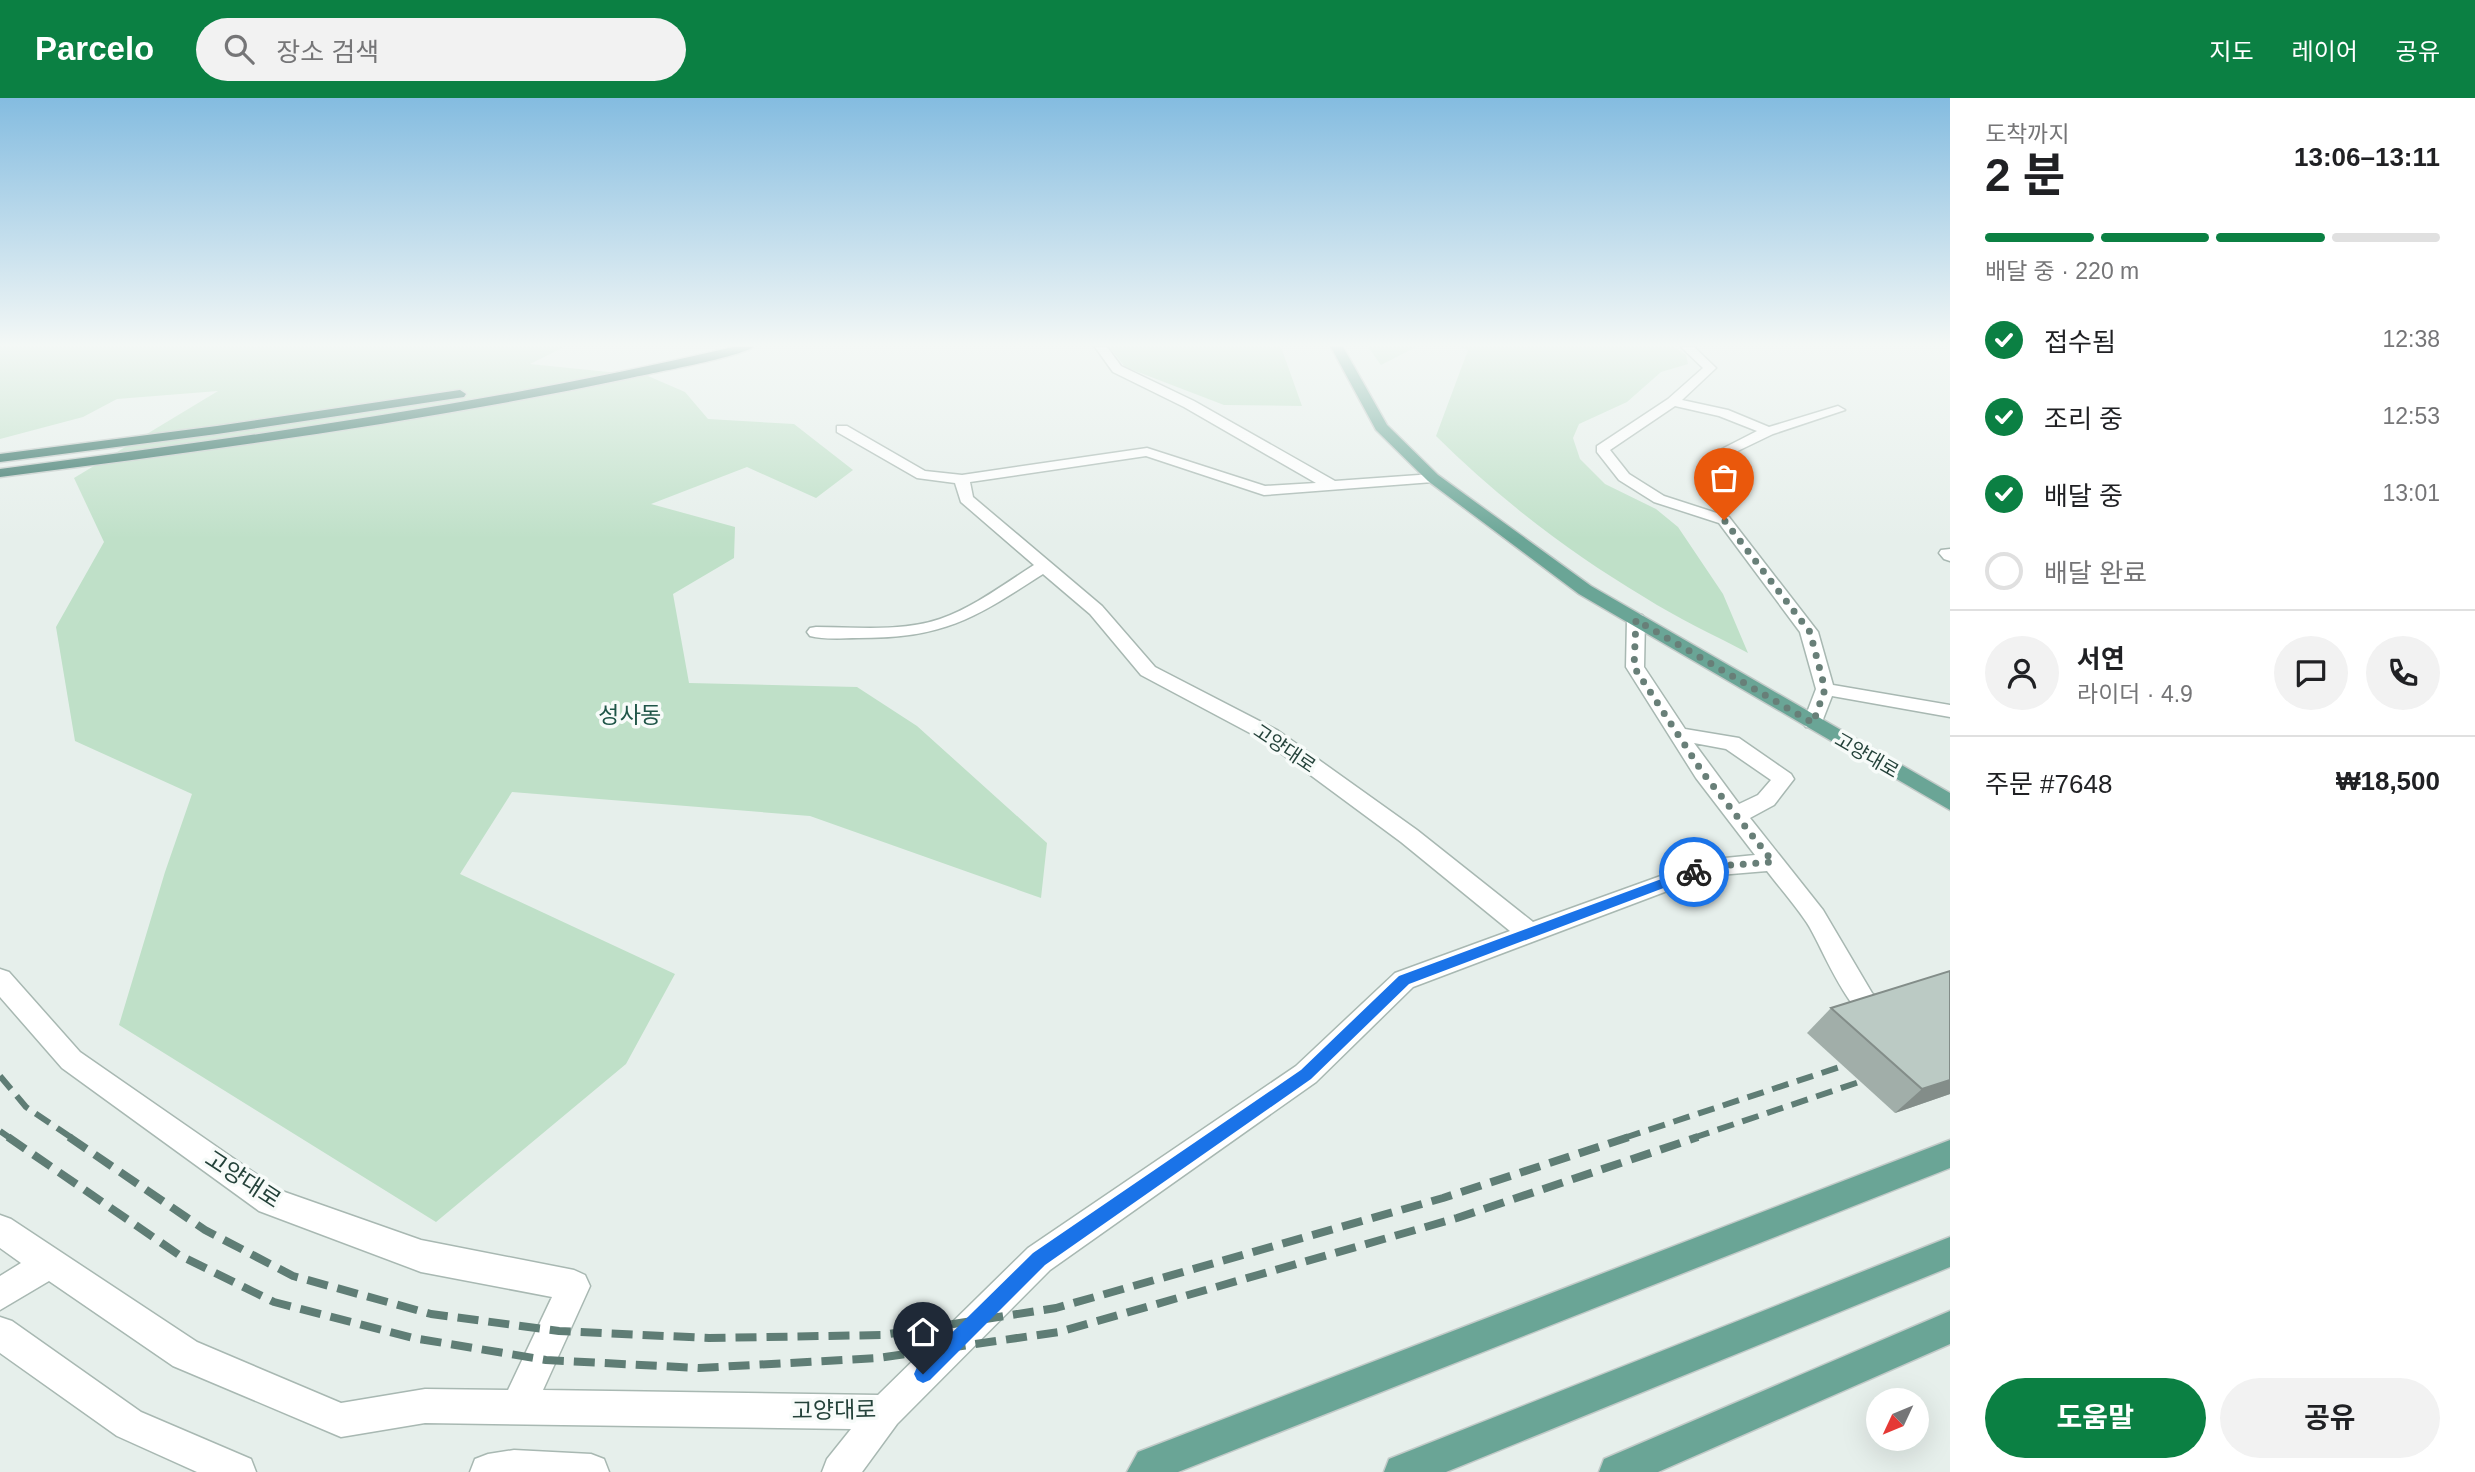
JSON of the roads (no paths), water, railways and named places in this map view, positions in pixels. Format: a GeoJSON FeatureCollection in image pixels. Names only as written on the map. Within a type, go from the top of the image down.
{"type":"FeatureCollection","features":[{"type":"Feature","properties":{"kind":"highway"},"geometry":{"type":"LineString","coordinates":[[0,458],[345,411]]}},
{"type":"Feature","properties":{"kind":"highway"},"geometry":{"type":"LineString","coordinates":[[0,473],[275,438],[445,411]]}},
{"type":"Feature","properties":{"kind":"main road","name":"고양대로"},"geometry":{"type":"LineString","coordinates":[[1372,411],[1381,427],[1433,478],[1585,590],[1950,803]]}},
{"type":"Feature","properties":{"kind":"main road"},"geometry":{"type":"LineString","coordinates":[[1145,1472],[1151,1465],[1950,1154]]}},
{"type":"Feature","properties":{"kind":"main road"},"geometry":{"type":"LineString","coordinates":[[1402,1472],[1950,1252]]}},
{"type":"Feature","properties":{"kind":"main road"},"geometry":{"type":"LineString","coordinates":[[1617,1472],[1950,1327]]}},
{"type":"Feature","properties":{"kind":"street"},"geometry":{"type":"LineString","coordinates":[[1202,411],[1333,486]]}},
{"type":"Feature","properties":{"kind":"street"},"geometry":{"type":"LineString","coordinates":[[1658,411],[1602,449],[1624,477],[1659,499],[1724,520],[1810,632],[1825,689],[1813,723]]}},
{"type":"Feature","properties":{"kind":"street"},"geometry":{"type":"LineString","coordinates":[[1715,411],[1768,431]]}},
{"type":"Feature","properties":{"kind":"street"},"geometry":{"type":"LineString","coordinates":[[1719,456],[1768,431],[1834,411]]}},
{"type":"Feature","properties":{"kind":"street"},"geometry":{"type":"LineString","coordinates":[[842,429],[922,475],[962,479],[1147,452],[1264,491],[1433,478]]}},
{"type":"Feature","properties":{"kind":"street","name":"고양대로"},"geometry":{"type":"LineString","coordinates":[[962,479],[966,499],[1096,610],[1148,671],[1270,735],[1409,836],[1529,933]]}},
{"type":"Feature","properties":{"kind":"street"},"geometry":{"type":"LineString","coordinates":[[816,632],[881,633],[944,623],[989,601],[1044,566]]}},
{"type":"Feature","properties":{"kind":"street"},"geometry":{"type":"LineString","coordinates":[[1636,620],[1634,667],[1735,816],[1815,916],[1863,1001],[1892,1028]]}},
{"type":"Feature","properties":{"kind":"street"},"geometry":{"type":"LineString","coordinates":[[1825,689],[1950,711]]}},
{"type":"Feature","properties":{"kind":"street"},"geometry":{"type":"LineString","coordinates":[[1678,734],[1732,743],[1784,779],[1766,800],[1735,816]]}},
{"type":"Feature","properties":{"kind":"street","name":"고양대로"},"geometry":{"type":"LineString","coordinates":[[0,1230],[185,1354],[341,1420],[425,1406],[885,1412],[1039,1259],[1306,1074],[1404,980],[1705,867],[1773,862]]}},
{"type":"Feature","properties":{"kind":"street","name":"고양대로"},"geometry":{"type":"LineString","coordinates":[[0,979],[71,1060],[270,1201],[421,1256],[574,1286],[518,1407]]}},
{"type":"Feature","properties":{"kind":"street"},"geometry":{"type":"LineString","coordinates":[[0,1294],[48,1264]]}},
{"type":"Feature","properties":{"kind":"street"},"geometry":{"type":"LineString","coordinates":[[0,1332],[129,1424],[238,1472]]}},
{"type":"Feature","properties":{"kind":"street"},"geometry":{"type":"LineString","coordinates":[[841,1472],[885,1412]]}},
{"type":"Feature","properties":{"kind":"street"},"geometry":{"type":"LineString","coordinates":[[488,1472],[514,1468],[591,1472]]}},
{"type":"Feature","properties":{"kind":"railway"},"geometry":{"type":"LineString","coordinates":[[1624,1138],[1861,1060]]}},
{"type":"Feature","properties":{"kind":"railway"},"geometry":{"type":"LineString","coordinates":[[1693,1138],[1880,1075]]}},
{"type":"Feature","properties":{"kind":"railway"},"geometry":{"type":"LineString","coordinates":[[0,1076],[26,1107],[72,1138]]}},
{"type":"Feature","properties":{"kind":"railway"},"geometry":{"type":"LineString","coordinates":[[0,1131],[10,1138]]}},
{"type":"Feature","properties":{"kind":"railway"},"geometry":{"type":"LineString","coordinates":[[8,1137],[179,1255],[274,1302],[413,1338],[546,1360],[699,1368],[878,1358],[1059,1332],[1457,1218],[1698,1137]]}},
{"type":"Feature","properties":{"kind":"railway"},"geometry":{"type":"LineString","coordinates":[[69,1137],[205,1230],[293,1276],[431,1314],[559,1331],[709,1338],[882,1335],[1056,1308],[1443,1198],[1629,1137]]}},
{"type":"Feature","properties":{"kind":"district","name":"성사동"},"geometry":{"type":"Point","coordinates":[630,715]}}]}
